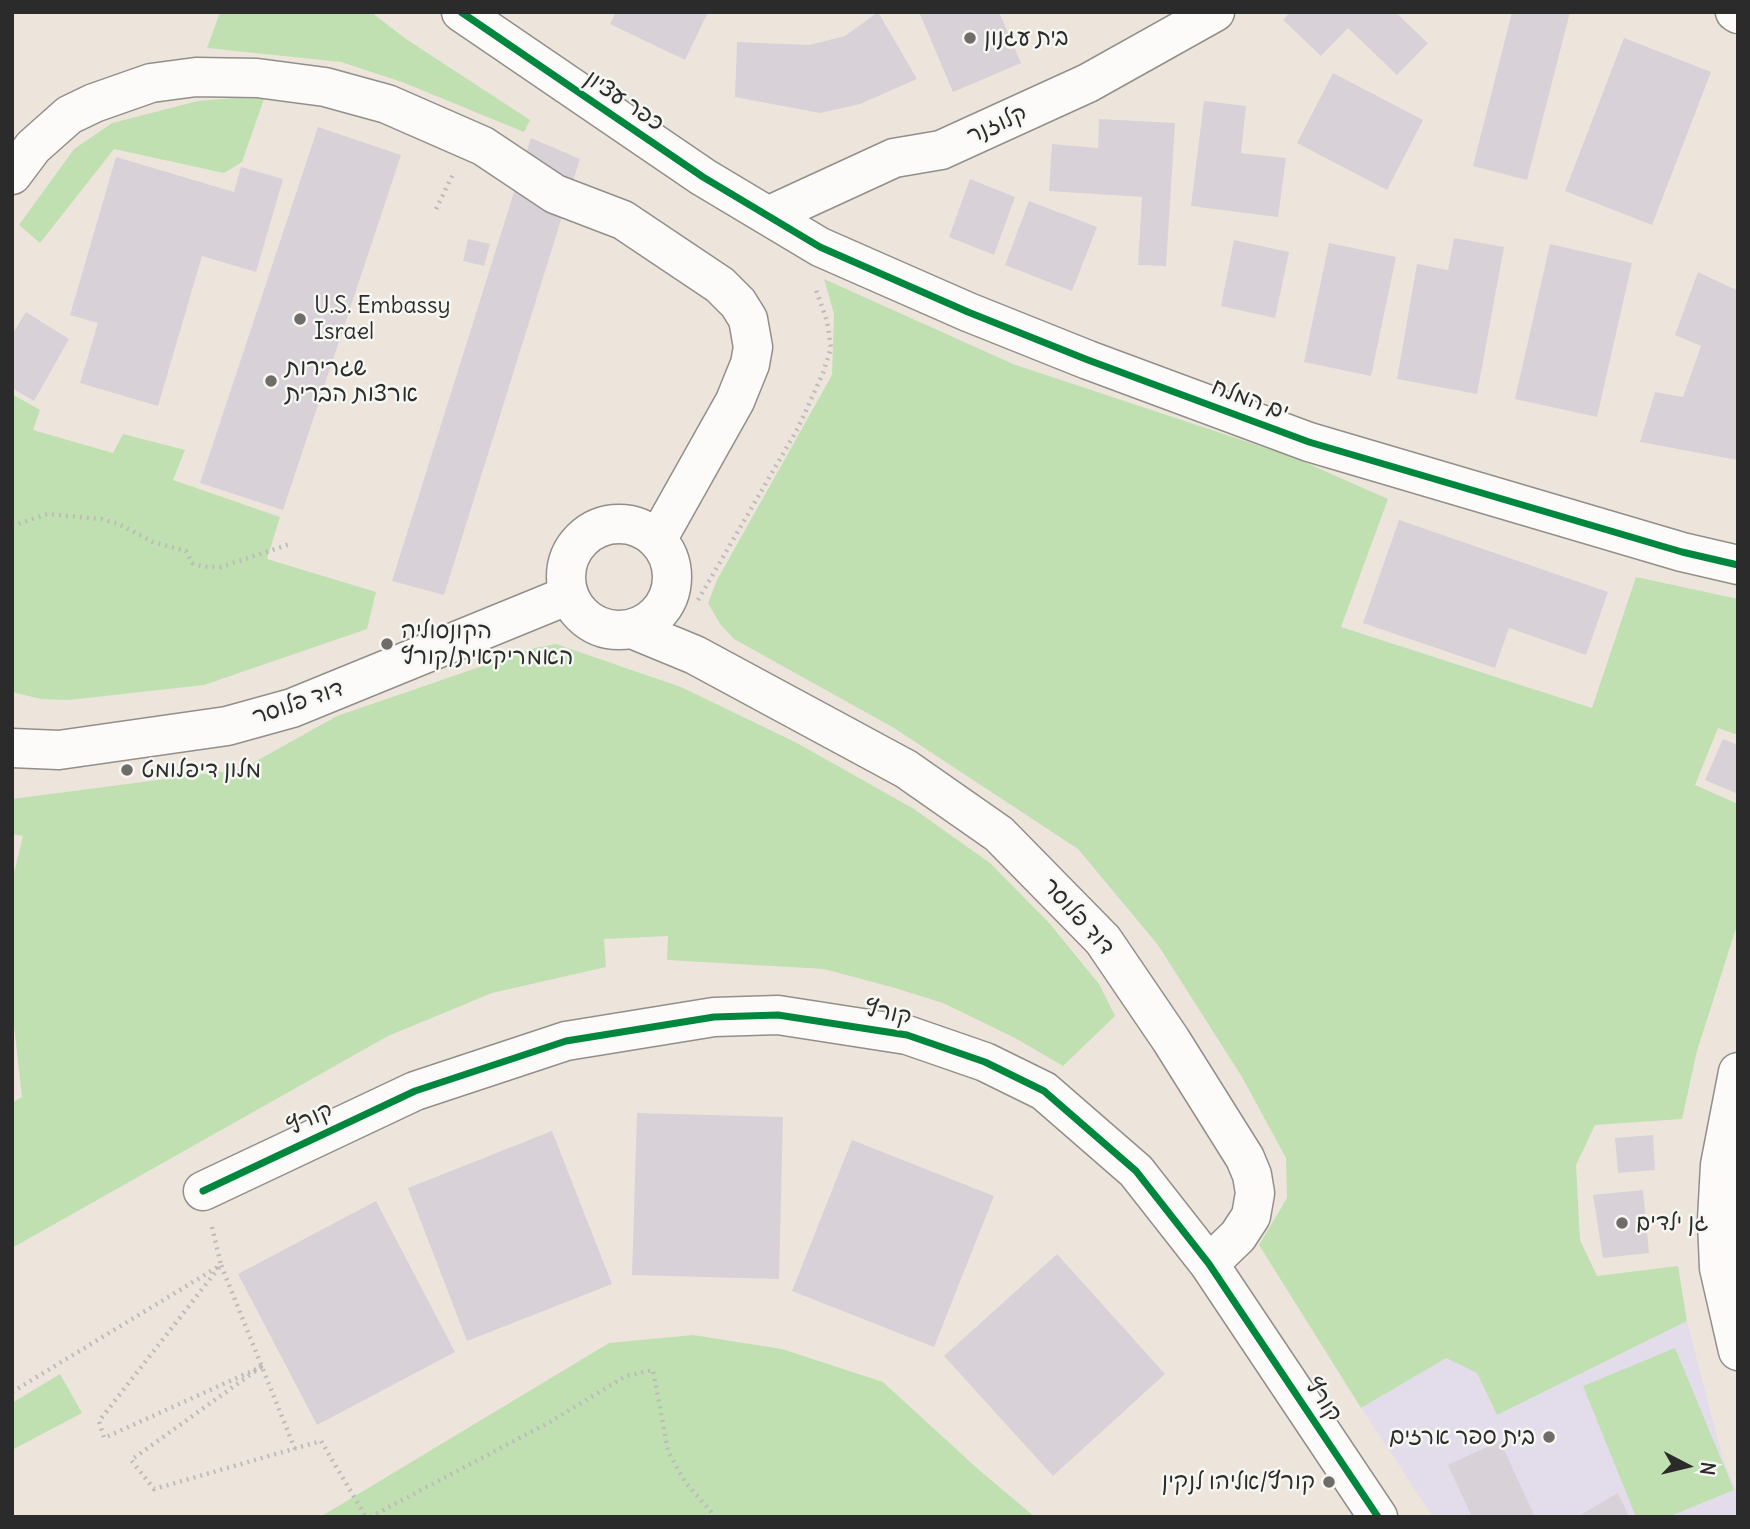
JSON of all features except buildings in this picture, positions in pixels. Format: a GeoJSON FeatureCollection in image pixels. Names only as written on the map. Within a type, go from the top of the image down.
{"type":"FeatureCollection","features":[{"type":"Feature","properties":{"kind":"street","name":"כפר עציון"},"geometry":{"type":"LineString","coordinates":[[461,12],[703,177],[770,215]]}},
{"type":"Feature","properties":{"kind":"street","name":"קלוזנר"},"geometry":{"type":"LineString","coordinates":[[770,215],[894,158],[941,150],[1088,83],[1215,12]]}},
{"type":"Feature","properties":{"kind":"street"},"geometry":{"type":"LineString","coordinates":[[12,175],[33,146],[69,115],[94,103],[162,82],[196,77],[257,78],[325,87],[387,104],[483,146],[555,194],[623,220],[720,285],[738,303],[748,319],[753,347],[750,364],[735,401],[657,540]]}},
{"type":"Feature","properties":{"kind":"street","name":"ים המלח"},"geometry":{"type":"LineString","coordinates":[[770,215],[820,247],[1088,360],[1309,442],[1682,552],[1738,565]]}},
{"type":"Feature","properties":{"kind":"street"},"geometry":{"type":"LineString","coordinates":[[619,524],[633,526],[657,540],[672,566],[684,598],[662,610],[648,622],[632,629],[601,628],[576,609],[566,581],[572,553],[591,532],[619,524]]}},
{"type":"Feature","properties":{"kind":"street","name":"דוד פלוסר"},"geometry":{"type":"LineString","coordinates":[[12,748],[59,750],[128,742],[240,723],[292,708],[569,595]]}},
{"type":"Feature","properties":{"kind":"street","name":"דוד פלוסר"},"geometry":{"type":"LineString","coordinates":[[684,598],[708,646],[738,680]]}},
{"type":"Feature","properties":{"kind":"street","name":"דוד פלוסר"},"geometry":{"type":"LineString","coordinates":[[632,629],[683,650],[906,769],[999,834],[1104,940],[1245,1158],[1255,1193],[1251,1216],[1238,1236],[1209,1264]]}},
{"type":"Feature","properties":{"kind":"street","name":"קורץ"},"geometry":{"type":"LineString","coordinates":[[203,1191],[415,1091],[566,1041],[631,1028],[714,1017],[778,1015],[907,1035],[985,1062],[1044,1091],[1136,1171],[1209,1264],[1378,1517]]}},
{"type":"Feature","properties":{"kind":"street"},"geometry":{"type":"LineString","coordinates":[[1738,1072],[1720,1165],[1717,1220],[1719,1268],[1738,1351]]}},
{"type":"Feature","properties":{"kind":"path"},"geometry":{"type":"LineString","coordinates":[[684,598],[798,428],[823,373],[831,348],[827,321],[812,278],[803,268],[820,247]]}},
{"type":"Feature","properties":{"kind":"path"},"geometry":{"type":"LineString","coordinates":[[12,526],[47,514],[101,519],[137,532],[153,542],[186,551],[192,563],[204,567],[221,567],[290,544]]}},
{"type":"Feature","properties":{"kind":"path"},"geometry":{"type":"LineString","coordinates":[[203,1191],[221,1265],[295,1449]]}},
{"type":"Feature","properties":{"kind":"path"},"geometry":{"type":"LineString","coordinates":[[221,1265],[99,1421],[104,1438],[261,1367]]}},
{"type":"Feature","properties":{"kind":"path"},"geometry":{"type":"LineString","coordinates":[[12,1392],[221,1265]]}},
{"type":"Feature","properties":{"kind":"path"},"geometry":{"type":"LineString","coordinates":[[261,1367],[131,1460],[154,1489],[321,1441],[368,1517],[548,1423],[626,1376],[653,1370],[668,1451],[685,1482],[716,1517]]}},
{"type":"Feature","properties":{"kind":"shaded area","name":"בית ספר ארזים"},"geometry":{"type":"Polygon","coordinates":[[[1687,1321],[1723,1459],[1738,1493],[1738,1517],[1433,1517],[1361,1408],[1446,1357],[1477,1373],[1497,1415],[1687,1321]]]}},
{"type":"Feature","properties":{"kind":"green space"},"geometry":{"type":"Polygon","coordinates":[[[220,12],[371,12],[406,39],[530,120],[524,132],[402,82],[341,62],[207,48],[220,12]]]}},
{"type":"Feature","properties":{"kind":"green space"},"geometry":{"type":"Polygon","coordinates":[[[264,99],[242,162],[224,173],[114,149],[40,243],[19,225],[74,149],[112,123],[198,101],[264,99]]]}},
{"type":"Feature","properties":{"kind":"green space"},"geometry":{"type":"Polygon","coordinates":[[[824,279],[1013,364],[1293,457],[1388,499],[1341,627],[1592,708],[1636,577],[1738,599],[1738,735],[1718,728],[1695,785],[1738,804],[1738,922],[1697,1051],[1682,1119],[1595,1125],[1576,1165],[1580,1240],[1597,1276],[1678,1266],[1687,1321],[1497,1415],[1477,1373],[1446,1358],[1361,1408],[1259,1245],[1287,1198],[1286,1158],[1242,1077],[1158,945],[1078,849],[894,728],[734,639],[720,624],[708,603],[717,580],[832,375],[834,314],[824,279]]]}},
{"type":"Feature","properties":{"kind":"green space"},"geometry":{"type":"Polygon","coordinates":[[[12,394],[40,410],[33,430],[113,453],[123,434],[185,450],[173,480],[280,517],[267,559],[376,592],[367,629],[204,685],[69,700],[41,699],[12,692],[12,394]]]}},
{"type":"Feature","properties":{"kind":"green space"},"geometry":{"type":"Polygon","coordinates":[[[556,644],[681,687],[797,743],[914,809],[990,863],[1050,924],[1099,984],[1115,1016],[1063,1066],[1015,1038],[943,1003],[895,988],[824,969],[667,960],[668,936],[604,939],[606,967],[492,993],[388,1036],[12,1248],[12,1103],[22,1097],[12,1008],[12,881],[23,836],[12,834],[12,799],[242,769],[337,716],[535,648],[556,644]]]}},
{"type":"Feature","properties":{"kind":"green space"},"geometry":{"type":"Polygon","coordinates":[[[693,1335],[782,1349],[883,1382],[1035,1517],[320,1517],[609,1343],[693,1335]]]}},
{"type":"Feature","properties":{"kind":"green space"},"geometry":{"type":"Polygon","coordinates":[[[1675,1348],[1734,1490],[1668,1517],[1636,1517],[1583,1386],[1675,1348]]]}},
{"type":"Feature","properties":{"kind":"green space"},"geometry":{"type":"Polygon","coordinates":[[[60,1374],[82,1413],[12,1450],[12,1403],[60,1374]]]}},
{"type":"Feature","properties":{"kind":"cycle path"},"geometry":{"type":"LineString","coordinates":[[461,12],[703,177],[820,247],[968,312],[1088,360],[1309,442],[1682,552],[1738,565]]}},
{"type":"Feature","properties":{"kind":"cycle path"},"geometry":{"type":"LineString","coordinates":[[203,1191],[415,1091],[566,1041],[714,1017],[778,1015],[907,1035],[985,1062],[1044,1091],[1136,1171],[1209,1264],[1378,1517]]}},
{"type":"Feature","properties":{"kind":"place","name":"בית עגנון"},"geometry":{"type":"Point","coordinates":[970,38]}},
{"type":"Feature","properties":{"kind":"place","name":"U.S. Embassy Israel"},"geometry":{"type":"Point","coordinates":[300,319]}},
{"type":"Feature","properties":{"kind":"place","name":"שגרירות ארצות הברית"},"geometry":{"type":"Point","coordinates":[271,381]}},
{"type":"Feature","properties":{"kind":"place","name":"הקונסוליה האמריקאית/קורץ"},"geometry":{"type":"Point","coordinates":[387,644]}},
{"type":"Feature","properties":{"kind":"place","name":"מלון דיפלומט"},"geometry":{"type":"Point","coordinates":[127,770]}},
{"type":"Feature","properties":{"kind":"place","name":"גן ילדים"},"geometry":{"type":"Point","coordinates":[1622,1223]}},
{"type":"Feature","properties":{"kind":"place","name":"בית ספר ארזים"},"geometry":{"type":"Point","coordinates":[1549,1437]}},
{"type":"Feature","properties":{"kind":"place","name":"קורץ/אליהו לנקין"},"geometry":{"type":"Point","coordinates":[1329,1482]}}]}
